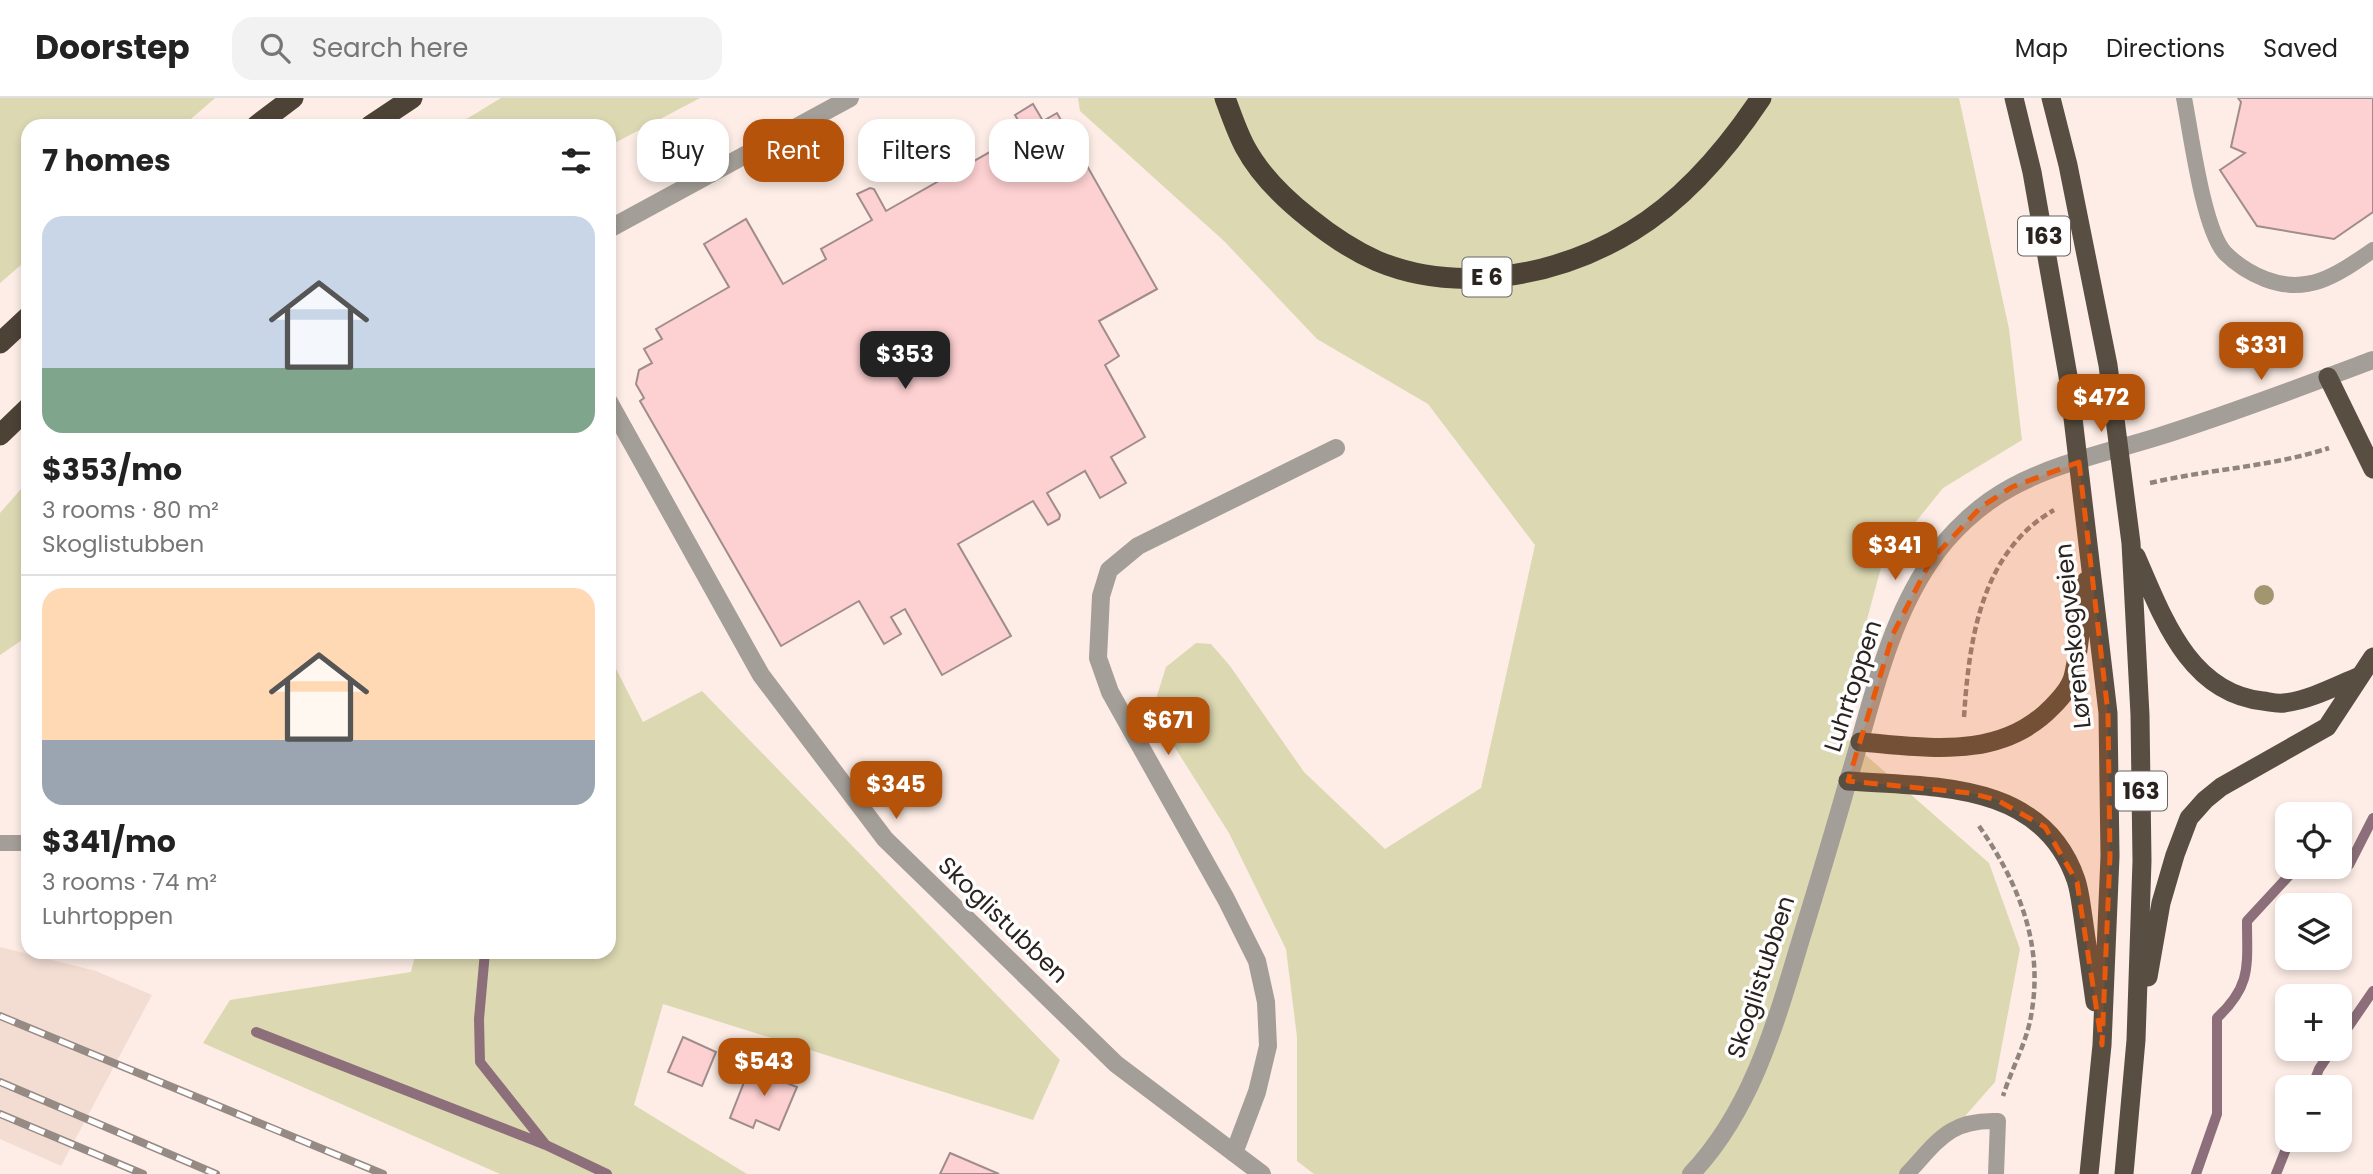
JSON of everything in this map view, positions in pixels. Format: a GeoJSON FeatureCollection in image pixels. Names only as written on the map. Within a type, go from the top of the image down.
{"type":"FeatureCollection","features":[{"type":"Feature","properties":{"kind":"highway"},"geometry":{"type":"LineString","coordinates":[[265,119],[293,98]]}},
{"type":"Feature","properties":{"kind":"highway"},"geometry":{"type":"LineString","coordinates":[[380,119],[412,98]]}},
{"type":"Feature","properties":{"kind":"highway","name":"E 6"},"geometry":{"type":"LineString","coordinates":[[1225,98],[1245,148],[1262,172],[1300,211],[1324,230],[1378,261],[1407,270],[1443,277],[1484,277],[1563,264],[1633,231],[1668,206],[1705,170],[1738,133],[1761,98]]}},
{"type":"Feature","properties":{"kind":"highway","name":"Lørenskogveien"},"geometry":{"type":"LineString","coordinates":[[2014,98],[2032,172],[2068,376],[2108,713],[2110,856],[2102,1045],[2089,1174]]}},
{"type":"Feature","properties":{"kind":"highway","name":"163"},"geometry":{"type":"LineString","coordinates":[[2051,98],[2068,164],[2108,365],[2131,543],[2140,715],[2141,821],[2136,1040],[2124,1174]]}},
{"type":"Feature","properties":{"kind":"highway"},"geometry":{"type":"LineString","coordinates":[[0,343],[21,324]]}},
{"type":"Feature","properties":{"kind":"highway"},"geometry":{"type":"LineString","coordinates":[[2328,377],[2373,469]]}},
{"type":"Feature","properties":{"kind":"highway"},"geometry":{"type":"LineString","coordinates":[[0,435],[21,415]]}},
{"type":"Feature","properties":{"kind":"highway"},"geometry":{"type":"LineString","coordinates":[[2131,543],[2159,607],[2185,655],[2212,683],[2243,699],[2283,704],[2360,676]]}},
{"type":"Feature","properties":{"kind":"highway"},"geometry":{"type":"LineString","coordinates":[[1860,742],[1966,748],[2024,730],[2041,719],[2059,700],[2073,679],[2090,553]]}},
{"type":"Feature","properties":{"kind":"highway"},"geometry":{"type":"LineString","coordinates":[[2136,1040],[2161,903],[2189,818],[2221,787],[2327,727],[2373,657]]}},
{"type":"Feature","properties":{"kind":"highway"},"geometry":{"type":"LineString","coordinates":[[1848,781],[1970,793],[1997,800],[2045,827],[2064,853],[2077,882],[2102,1045]]}},
{"type":"Feature","properties":{"kind":"street"},"geometry":{"type":"LineString","coordinates":[[616,225],[850,98]]}},
{"type":"Feature","properties":{"kind":"street","name":"Luhrtoppen"},"geometry":{"type":"LineString","coordinates":[[1848,781],[1894,634],[1910,595],[1931,560],[1981,507],[2012,487],[2053,470],[2173,432],[2373,360]]}},
{"type":"Feature","properties":{"kind":"street","name":"Skoglistubben"},"geometry":{"type":"LineString","coordinates":[[616,415],[761,676],[885,839],[1116,1064],[1262,1174]]}},
{"type":"Feature","properties":{"kind":"street"},"geometry":{"type":"LineString","coordinates":[[1234,1153],[1256,1092],[1268,1046],[1266,1002],[1256,961],[1227,899],[1110,692],[1098,658],[1101,596],[1110,570],[1138,546],[1336,448]]}},
{"type":"Feature","properties":{"kind":"street","name":"Skoglistubben"},"geometry":{"type":"LineString","coordinates":[[1691,1174],[1721,1139],[1759,1066],[1787,986],[1848,781]]}},
{"type":"Feature","properties":{"kind":"lane"},"geometry":{"type":"LineString","coordinates":[[2184,98],[2206,213],[2223,251],[2250,273],[2281,286],[2309,286],[2342,272],[2373,250]]}},
{"type":"Feature","properties":{"kind":"lane"},"geometry":{"type":"LineString","coordinates":[[0,843],[21,843]]}},
{"type":"Feature","properties":{"kind":"lane"},"geometry":{"type":"LineString","coordinates":[[1908,1174],[1952,1129],[1977,1120],[1998,1121],[1996,1174]]}},
{"type":"Feature","properties":{"kind":"path"},"geometry":{"type":"LineString","coordinates":[[1978,825],[2011,876],[2020,898],[2034,954],[2032,1011],[2023,1046],[2003,1095],[1998,1121]]}},
{"type":"Feature","properties":{"kind":"highlighted area"},"geometry":{"type":"Polygon","coordinates":[[[2079,462],[2108,713],[2110,856],[2102,1045],[2077,882],[2045,827],[1997,800],[1970,793],[1848,781],[1893,634],[1931,560],[1981,507],[2012,487],[2079,462]]]}},
{"type":"Feature","properties":{"kind":"shaded area"},"geometry":{"type":"Polygon","coordinates":[[[0,98],[215,98],[191,119],[21,119],[21,265],[0,283],[0,98]]]}},
{"type":"Feature","properties":{"kind":"shaded area"},"geometry":{"type":"Polygon","coordinates":[[[501,98],[700,98],[660,119],[637,119],[637,131],[616,142],[616,119],[466,119],[501,98]]]}},
{"type":"Feature","properties":{"kind":"shaded area"},"geometry":{"type":"Polygon","coordinates":[[[1078,98],[1959,98],[2009,329],[2022,440],[1943,488],[1882,564],[1837,730],[1989,863],[2020,949],[1995,1082],[1911,1174],[1314,1174],[1297,1161],[1297,1037],[1286,949],[1229,833],[1160,724],[1155,702],[1166,667],[1196,643],[1211,644],[1230,666],[1304,772],[1385,849],[1481,788],[1535,545],[1428,404],[1317,339],[1224,241],[1080,111],[1078,98]]]}},
{"type":"Feature","properties":{"kind":"shaded area"},"geometry":{"type":"Polygon","coordinates":[[[21,489],[21,641],[0,655],[0,513],[21,489]]]}},
{"type":"Feature","properties":{"kind":"shaded area"},"geometry":{"type":"Polygon","coordinates":[[[616,669],[643,722],[702,691],[1060,1060],[1033,1120],[663,1004],[634,1105],[747,1174],[500,1174],[203,1043],[230,1000],[411,972],[414,959],[616,959],[616,669]]]}},
{"type":"Feature","properties":{"kind":"shaded area"},"geometry":{"type":"Polygon","coordinates":[[[0,947],[21,952],[21,959],[48,959],[96,971],[152,995],[61,1166],[0,1139],[0,947]]]}},
{"type":"Feature","properties":{"kind":"building"},"geometry":{"type":"Polygon","coordinates":[[[2238,98],[2373,98],[2373,212],[2334,239],[2257,226],[2220,170],[2245,153],[2231,147],[2241,102],[2238,98]]]}},
{"type":"Feature","properties":{"kind":"building"},"geometry":{"type":"Polygon","coordinates":[[[1033,104],[1042,119],[1017,119],[1015,115],[1033,104]]]}},
{"type":"Feature","properties":{"kind":"building"},"geometry":{"type":"Polygon","coordinates":[[[1057,113],[1060,119],[1046,119],[1057,113]]]}},
{"type":"Feature","properties":{"kind":"building"},"geometry":{"type":"Polygon","coordinates":[[[989,152],[989,182],[1089,182],[1089,169],[1157,289],[1099,321],[1119,356],[1105,365],[1145,437],[1111,457],[1126,483],[1100,498],[1085,471],[1047,493],[1060,515],[1059,519],[1048,525],[1033,501],[958,544],[1011,636],[942,675],[905,609],[891,617],[901,634],[884,644],[859,601],[781,646],[640,401],[644,398],[636,384],[639,370],[652,363],[644,349],[662,339],[656,329],[729,287],[704,244],[746,219],[783,284],[826,259],[821,249],[872,220],[857,194],[874,189],[886,211],[937,182],[975,182],[975,160],[989,152]]]}},
{"type":"Feature","properties":{"kind":"building"},"geometry":{"type":"Polygon","coordinates":[[[683,1037],[716,1052],[702,1086],[668,1072],[683,1037]]]}},
{"type":"Feature","properties":{"kind":"building"},"geometry":{"type":"Polygon","coordinates":[[[764,1062],[783,1070],[779,1080],[797,1087],[779,1130],[756,1120],[753,1128],[730,1118],[750,1067],[760,1072],[764,1062]]]}},
{"type":"Feature","properties":{"kind":"building"},"geometry":{"type":"Polygon","coordinates":[[[950,1153],[999,1174],[940,1174],[950,1153]]]}},
{"type":"Feature","properties":{"kind":"waterway"},"geometry":{"type":"LineString","coordinates":[[2352,859],[2373,818]]}},
{"type":"Feature","properties":{"kind":"waterway"},"geometry":{"type":"LineString","coordinates":[[2196,1174],[2217,1114],[2217,1018],[2242,985],[2247,963],[2247,921],[2286,879]]}},
{"type":"Feature","properties":{"kind":"waterway"},"geometry":{"type":"LineString","coordinates":[[484,959],[479,1019],[480,1062],[546,1145],[607,1174]]}},
{"type":"Feature","properties":{"kind":"waterway"},"geometry":{"type":"LineString","coordinates":[[2352,1022],[2373,991]]}},
{"type":"Feature","properties":{"kind":"waterway"},"geometry":{"type":"LineString","coordinates":[[256,1032],[546,1145]]}},
{"type":"Feature","properties":{"kind":"waterway"},"geometry":{"type":"LineString","coordinates":[[2317,1075],[2324,1061]]}},
{"type":"Feature","properties":{"kind":"waterway"},"geometry":{"type":"LineString","coordinates":[[2276,1174],[2285,1152]]}},
{"type":"Feature","properties":{"kind":"railway"},"geometry":{"type":"LineString","coordinates":[[0,1016],[383,1174]]}},
{"type":"Feature","properties":{"kind":"railway"},"geometry":{"type":"LineString","coordinates":[[0,1082],[216,1174]]}},
{"type":"Feature","properties":{"kind":"railway"},"geometry":{"type":"LineString","coordinates":[[0,1114],[143,1174]]}}]}
